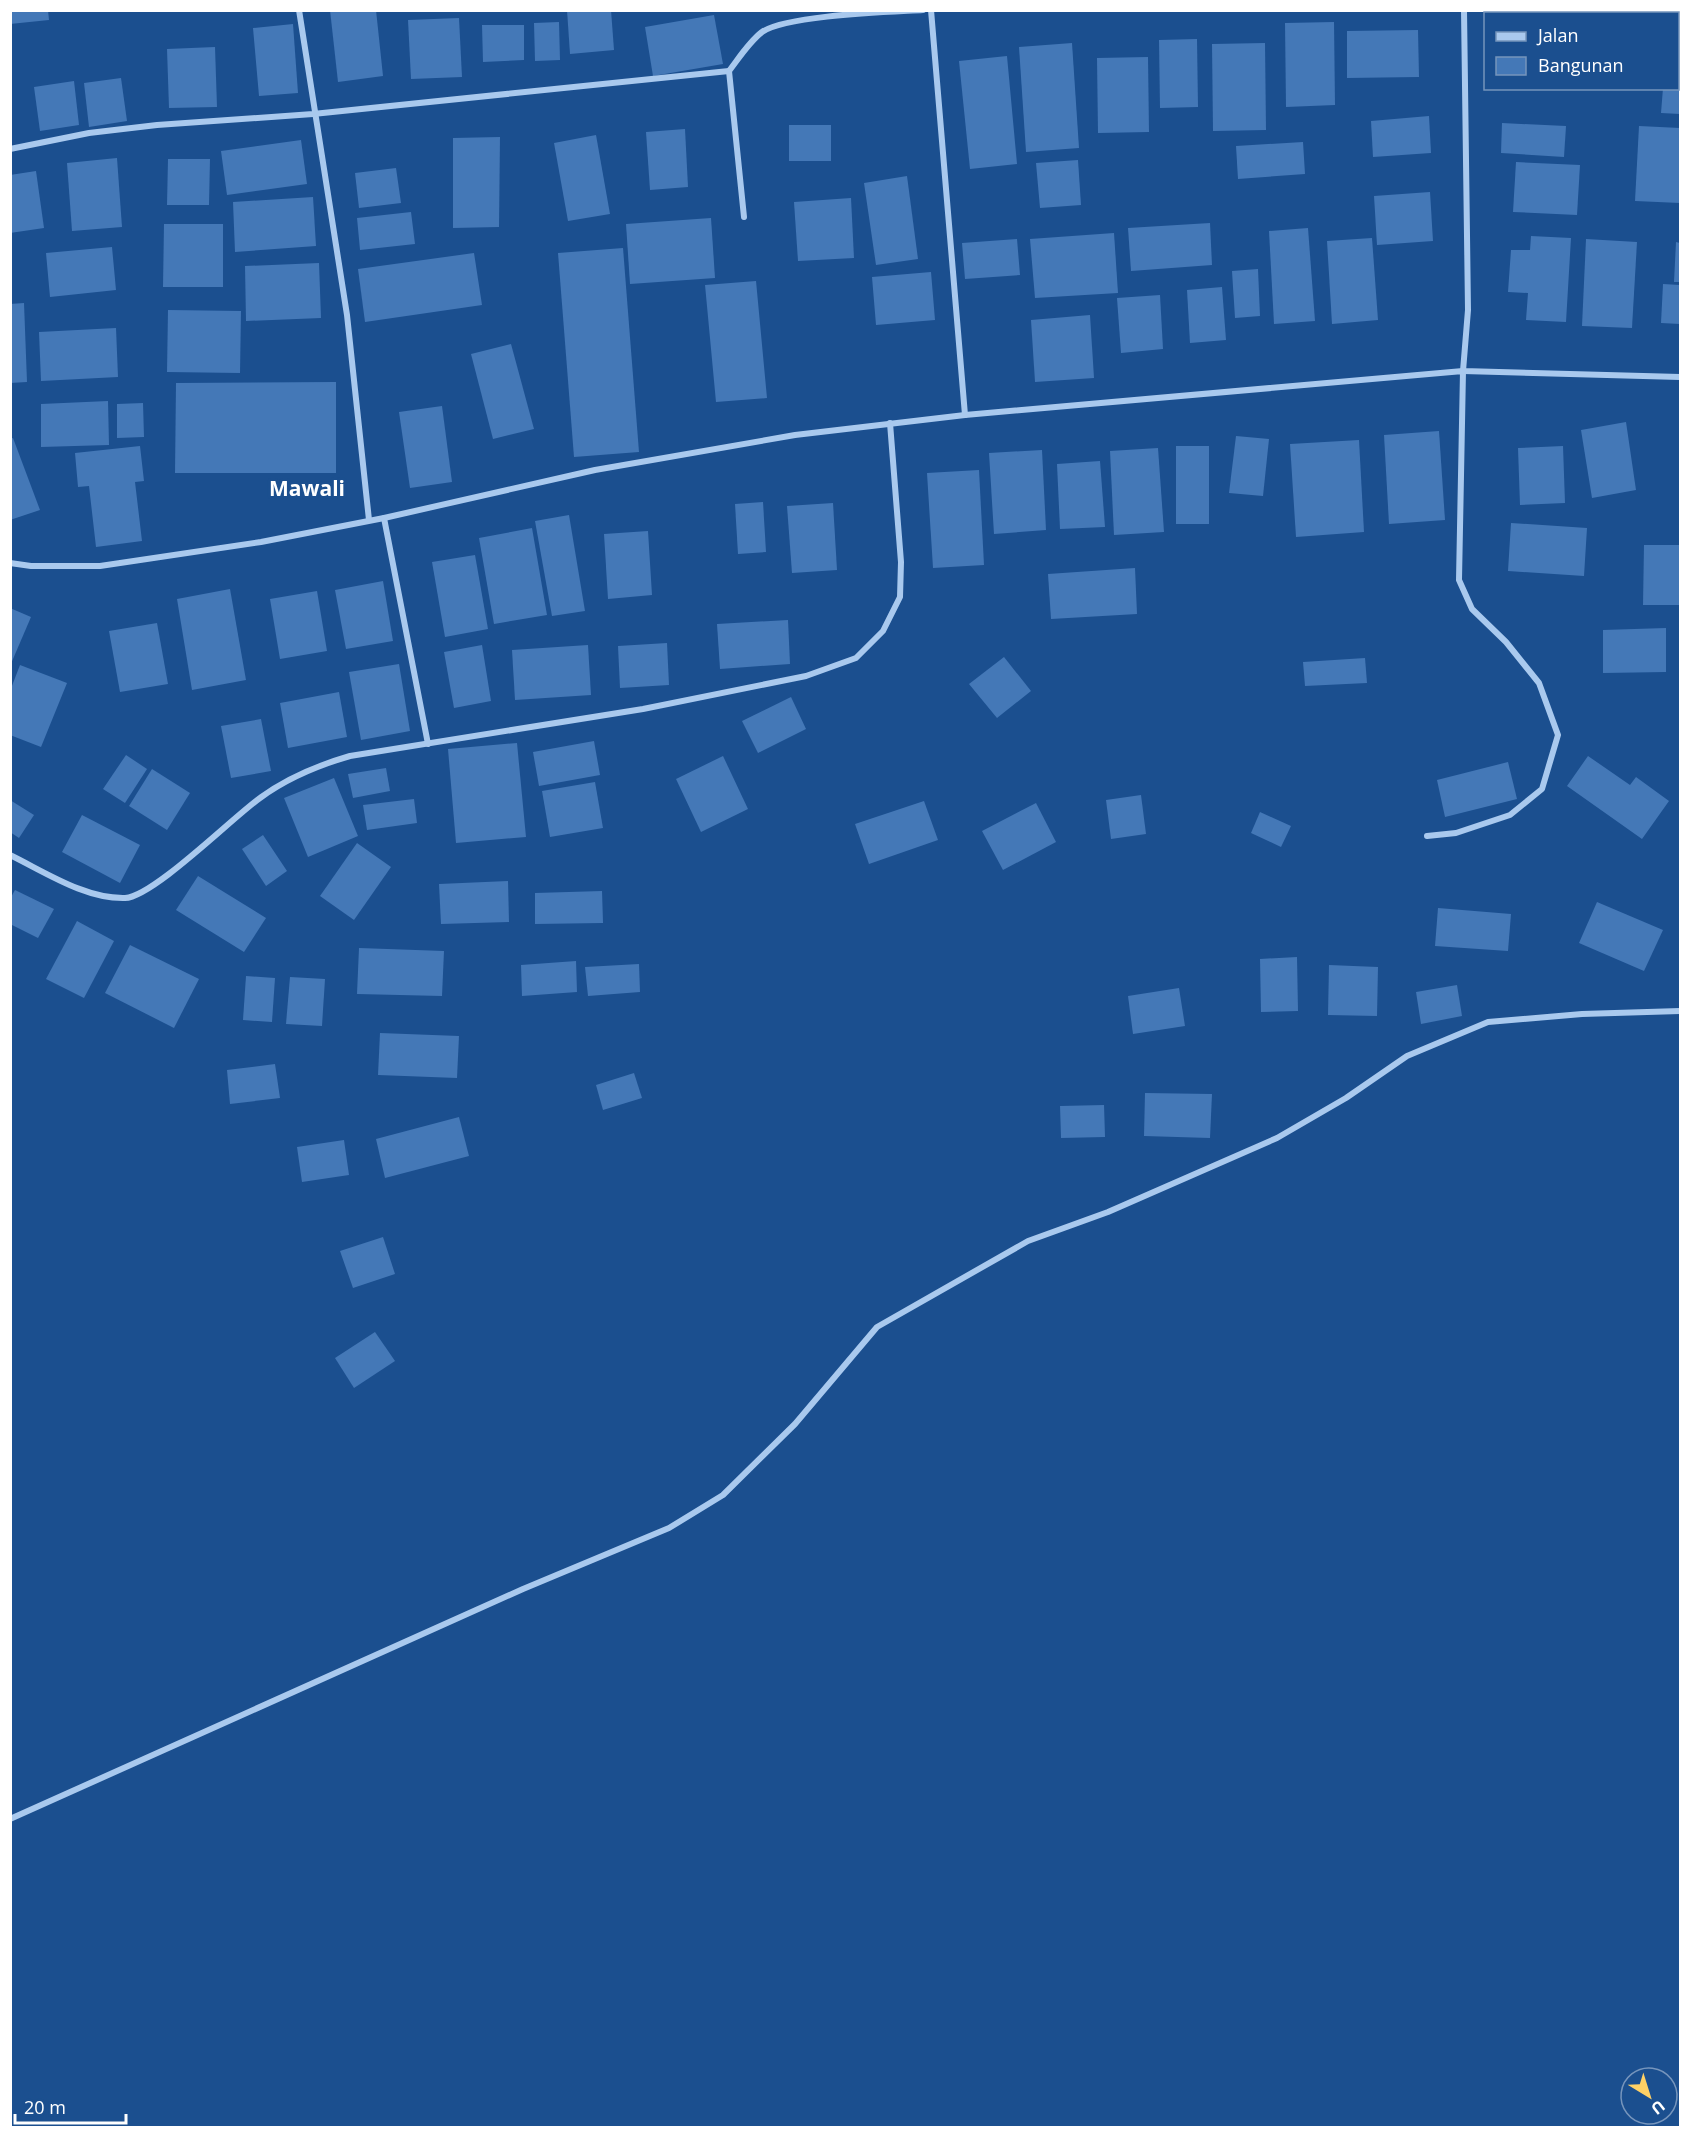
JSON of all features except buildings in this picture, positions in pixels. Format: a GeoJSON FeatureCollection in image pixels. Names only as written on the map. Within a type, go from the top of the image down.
{"type":"FeatureCollection","features":[{"type":"Feature","properties":{"kind":"street"},"geometry":{"type":"LineString","coordinates":[[299,10],[313,114],[347,315],[369,520]]}},
{"type":"Feature","properties":{"kind":"street"},"geometry":{"type":"LineString","coordinates":[[815,10],[815,20]]}},
{"type":"Feature","properties":{"kind":"street"},"geometry":{"type":"LineString","coordinates":[[744,217],[729,71],[744,50],[763,31],[784,24],[848,14],[923,10]]}},
{"type":"Feature","properties":{"kind":"street"},"geometry":{"type":"LineString","coordinates":[[931,10],[965,414]]}},
{"type":"Feature","properties":{"kind":"street"},"geometry":{"type":"LineString","coordinates":[[1427,836],[1456,833],[1510,815],[1542,789],[1550,770],[1558,735],[1539,683],[1506,642],[1472,609],[1459,580],[1463,371],[1468,310],[1464,10]]}},
{"type":"Feature","properties":{"kind":"street"},"geometry":{"type":"LineString","coordinates":[[10,149],[89,133],[313,114],[729,71]]}},
{"type":"Feature","properties":{"kind":"street"},"geometry":{"type":"LineString","coordinates":[[10,563],[31,566],[100,566],[261,542],[384,518],[595,470],[795,435],[965,414],[1463,371],[1680,377]]}},
{"type":"Feature","properties":{"kind":"street"},"geometry":{"type":"LineString","coordinates":[[10,855],[77,887],[100,895],[128,898],[153,885],[261,797],[302,773],[350,756],[583,720],[806,676],[856,658],[882,630],[900,597],[901,562],[890,423]]}},
{"type":"Feature","properties":{"kind":"street"},"geometry":{"type":"LineString","coordinates":[[384,518],[428,744]]}},
{"type":"Feature","properties":{"kind":"street"},"geometry":{"type":"LineString","coordinates":[[10,1819],[523,1589],[669,1528],[723,1495],[795,1424],[877,1327],[1028,1241],[1108,1212],[1277,1138],[1346,1098],[1407,1056],[1488,1022],[1582,1014],[1680,1011]]}},
{"type":"Feature","properties":{"kind":"district","name":"Mawali"},"geometry":{"type":"Point","coordinates":[307,488]}}]}
